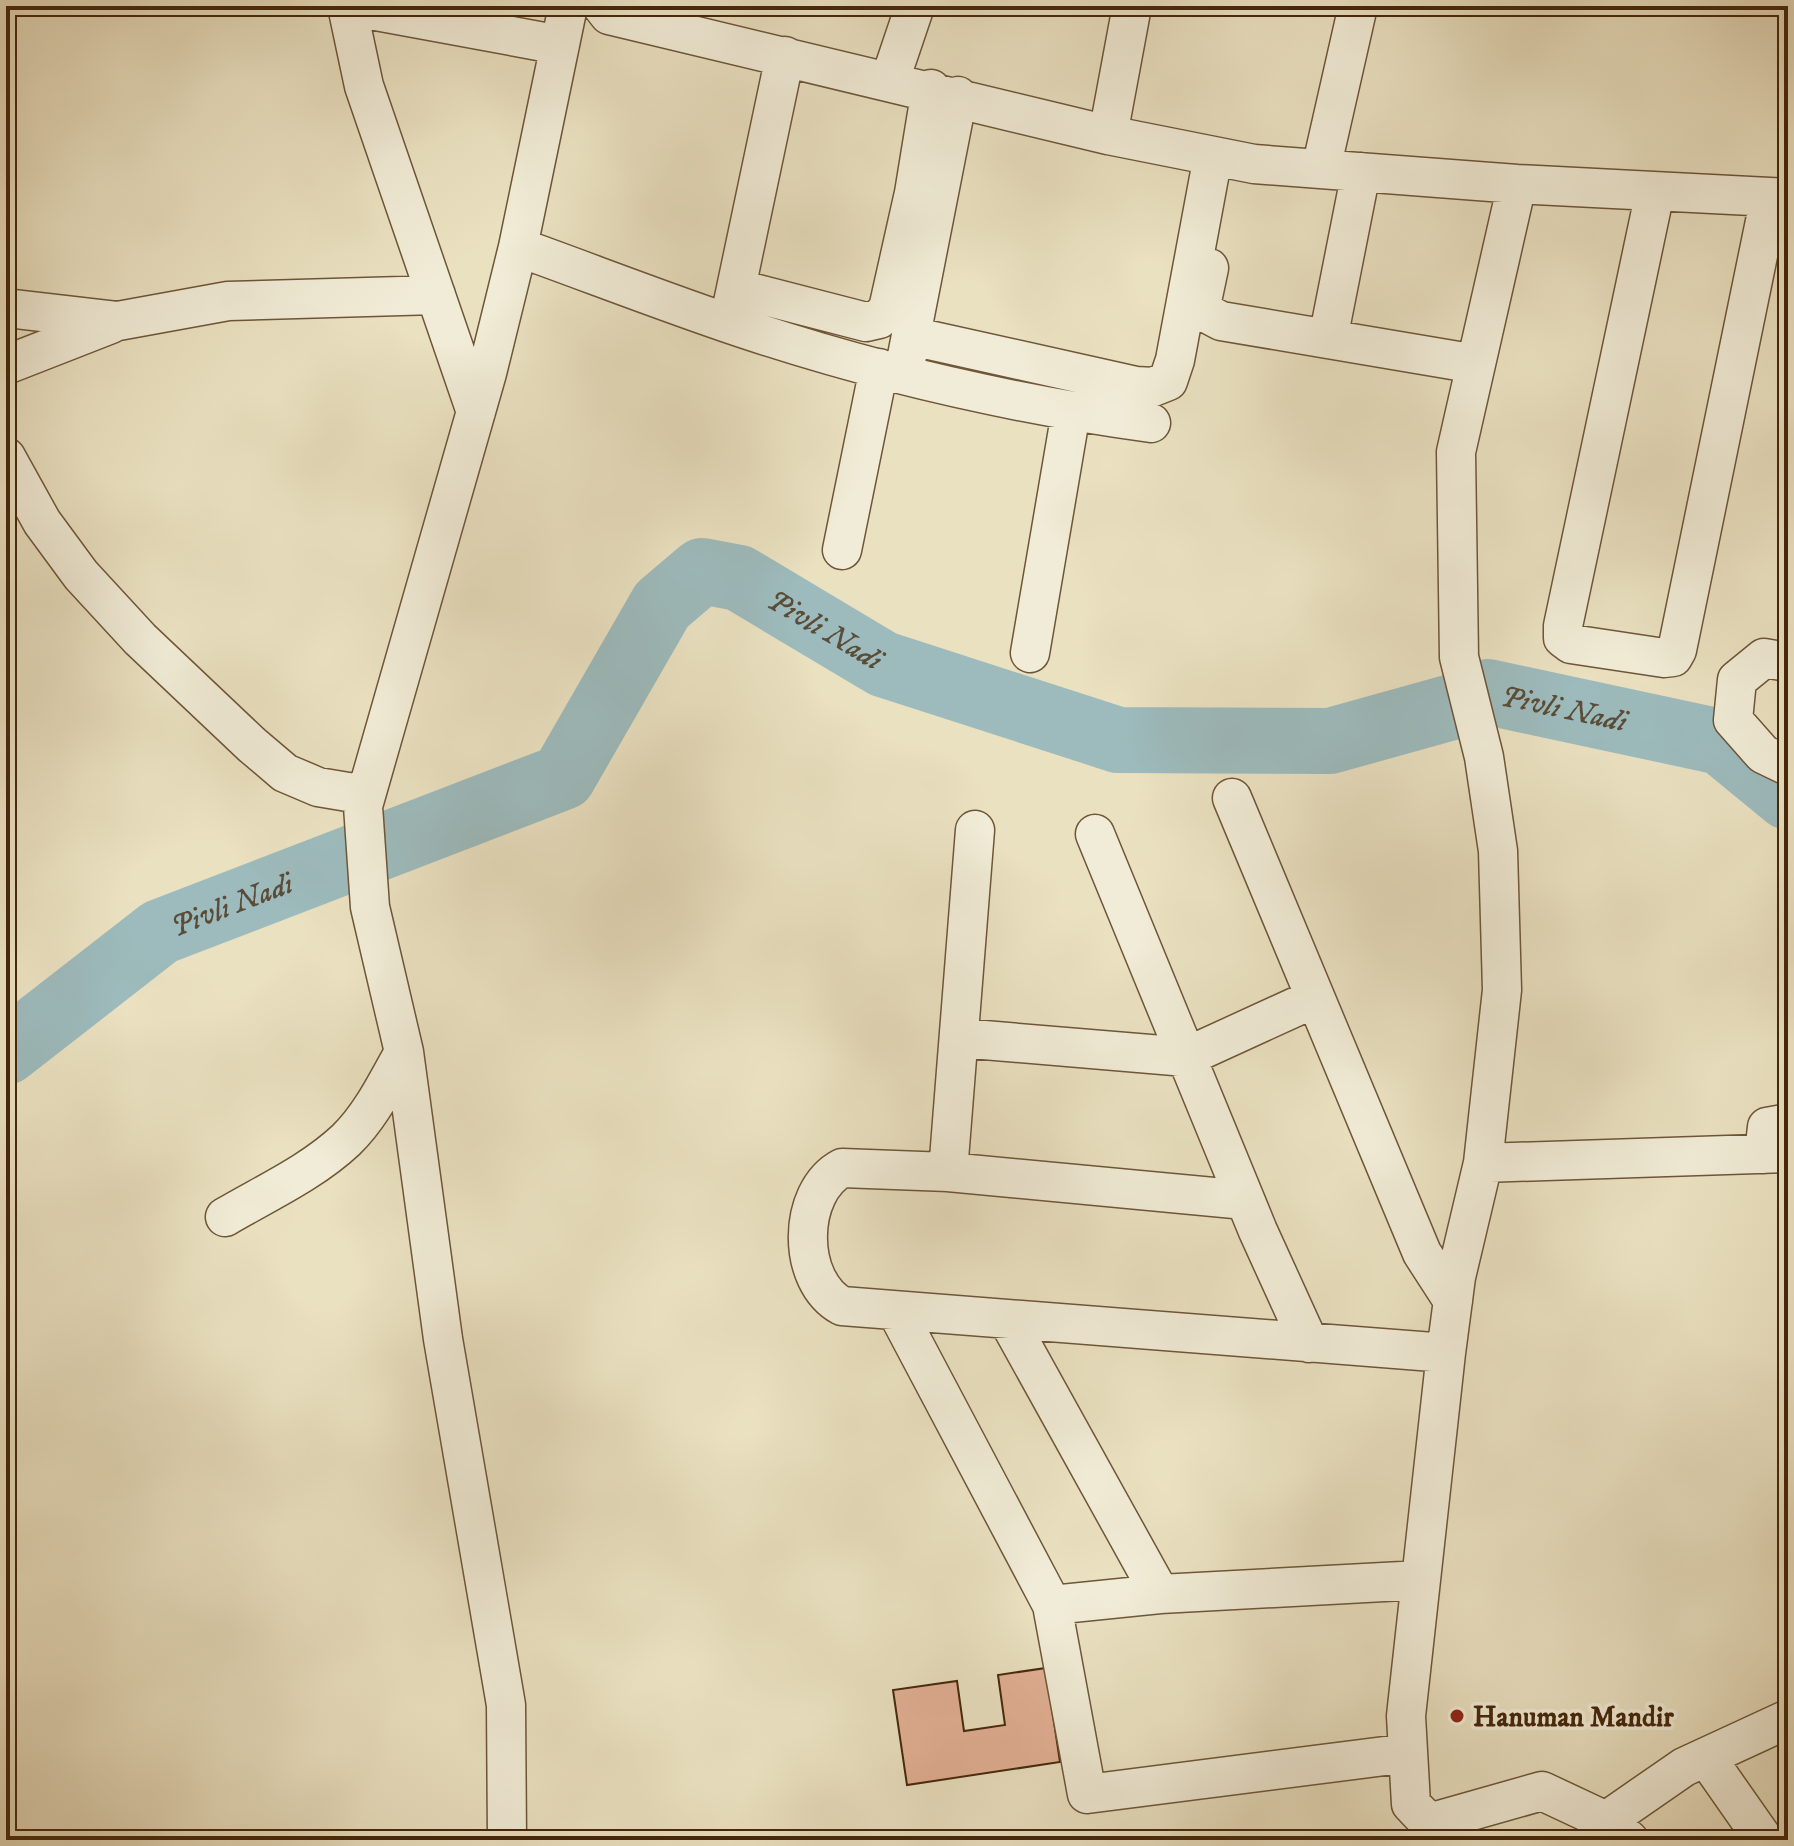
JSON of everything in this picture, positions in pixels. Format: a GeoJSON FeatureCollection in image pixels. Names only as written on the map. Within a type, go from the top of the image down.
{"type":"FeatureCollection","features":[{"type":"Feature","properties":{"kind":"street"},"geometry":{"type":"LineString","coordinates":[[476,412],[364,86],[348,6],[560,45]]}},
{"type":"Feature","properties":{"kind":"street"},"geometry":{"type":"LineString","coordinates":[[507,1840],[506,1705],[443,1339],[404,1052],[370,907],[364,800],[476,412],[518,247],[568,6]]}},
{"type":"Feature","properties":{"kind":"street"},"geometry":{"type":"LineString","coordinates":[[602,6],[609,15],[673,17],[785,56],[1108,135],[1222,158],[1517,184],[1779,197],[1677,650],[1673,657],[1664,658],[1571,644],[1563,638],[1655,192]]}},
{"type":"Feature","properties":{"kind":"street"},"geometry":{"type":"LineString","coordinates":[[890,80],[915,6]]}},
{"type":"Feature","properties":{"kind":"street"},"geometry":{"type":"LineString","coordinates":[[1108,135],[1132,6]]}},
{"type":"Feature","properties":{"kind":"street"},"geometry":{"type":"LineString","coordinates":[[1321,169],[1358,6]]}},
{"type":"Feature","properties":{"kind":"street"},"geometry":{"type":"LineString","coordinates":[[733,306],[785,56]]}},
{"type":"Feature","properties":{"kind":"street"},"geometry":{"type":"LineString","coordinates":[[733,306],[866,322],[879,319],[888,309],[914,193],[944,93]]}},
{"type":"Feature","properties":{"kind":"street"},"geometry":{"type":"LineString","coordinates":[[842,550],[891,371],[911,336],[944,93]]}},
{"type":"Feature","properties":{"kind":"street"},"geometry":{"type":"LineString","coordinates":[[911,336],[1136,386],[1153,387],[1168,381],[1222,158]]}},
{"type":"Feature","properties":{"kind":"street"},"geometry":{"type":"LineString","coordinates":[[1222,158],[1202,301],[1204,312],[1221,321],[1476,364]]}},
{"type":"Feature","properties":{"kind":"street"},"geometry":{"type":"LineString","coordinates":[[1328,339],[1361,172]]}},
{"type":"Feature","properties":{"kind":"street"},"geometry":{"type":"LineString","coordinates":[[1517,184],[1456,452],[1459,657],[1484,757],[1498,851],[1502,990],[1483,1163],[1453,1301],[1446,1353],[1406,1716],[1411,1804],[1416,1832],[1542,1791],[1618,1830],[1684,1767],[1788,1719]]}},
{"type":"Feature","properties":{"kind":"street"},"geometry":{"type":"LineString","coordinates":[[518,247],[733,306],[891,371],[1071,412],[1151,423]]}},
{"type":"Feature","properties":{"kind":"street"},"geometry":{"type":"LineString","coordinates":[[6,365],[118,321],[228,301],[436,295]]}},
{"type":"Feature","properties":{"kind":"street"},"geometry":{"type":"LineString","coordinates":[[6,308],[118,321]]}},
{"type":"Feature","properties":{"kind":"street"},"geometry":{"type":"LineString","coordinates":[[1030,653],[1071,412]]}},
{"type":"Feature","properties":{"kind":"street"},"geometry":{"type":"LineString","coordinates":[[6,457],[42,522],[81,575],[140,639],[285,773],[318,787],[364,800]]}},
{"type":"Feature","properties":{"kind":"street"},"geometry":{"type":"LineString","coordinates":[[1788,662],[1764,658],[1737,680],[1733,720],[1763,754],[1788,766]]}},
{"type":"Feature","properties":{"kind":"street"},"geometry":{"type":"LineString","coordinates":[[1232,798],[1422,1253],[1453,1301]]}},
{"type":"Feature","properties":{"kind":"street"},"geometry":{"type":"LineString","coordinates":[[948,1172],[975,830]]}},
{"type":"Feature","properties":{"kind":"street"},"geometry":{"type":"LineString","coordinates":[[1095,834],[1245,1200],[1309,1343]]}},
{"type":"Feature","properties":{"kind":"street"},"geometry":{"type":"LineString","coordinates":[[960,1038],[1186,1057],[1315,998]]}},
{"type":"Feature","properties":{"kind":"street"},"geometry":{"type":"LineString","coordinates":[[225,1217],[317,1163],[347,1139],[372,1107],[404,1052]]}},
{"type":"Feature","properties":{"kind":"street"},"geometry":{"type":"LineString","coordinates":[[1483,1163],[1776,1153],[1767,1127],[1788,1123]]}},
{"type":"Feature","properties":{"kind":"street"},"geometry":{"type":"LineString","coordinates":[[1245,1200],[948,1172],[842,1168],[827,1176],[813,1203],[809,1231],[818,1285],[829,1299],[842,1306],[1446,1353]]}},
{"type":"Feature","properties":{"kind":"street"},"geometry":{"type":"LineString","coordinates":[[897,1312],[1052,1605],[1087,1794],[1408,1753]]}},
{"type":"Feature","properties":{"kind":"street"},"geometry":{"type":"LineString","coordinates":[[1008,1320],[1160,1594]]}},
{"type":"Feature","properties":{"kind":"street"},"geometry":{"type":"LineString","coordinates":[[1052,1605],[1160,1594],[1421,1580]]}},
{"type":"Feature","properties":{"kind":"street"},"geometry":{"type":"LineString","coordinates":[[1706,1757],[1764,1840]]}},
{"type":"Feature","properties":{"kind":"building"},"geometry":{"type":"Polygon","coordinates":[[[1046,1668],[1060,1762],[907,1785],[893,1690],[957,1681],[964,1731],[1005,1725],[998,1675],[1046,1668]]]}},
{"type":"Feature","properties":{"kind":"building"},"geometry":{"type":"Polygon","coordinates":[[[422,1832],[457,1832],[457,1840],[422,1840],[422,1832]]]}},
{"type":"Feature","properties":{"kind":"waterway","name":"Pivli Nadi"},"geometry":{"type":"LineString","coordinates":[[6,1052],[160,932],[563,777],[662,605],[702,571],[739,578],[883,664],[1118,740],[1330,741],[1470,702],[1488,692],[1721,742],[1788,797]]}},
{"type":"Feature","properties":{"kind":"place","name":"Hanuman Mandir"},"geometry":{"type":"Point","coordinates":[1457,1716]}}]}
